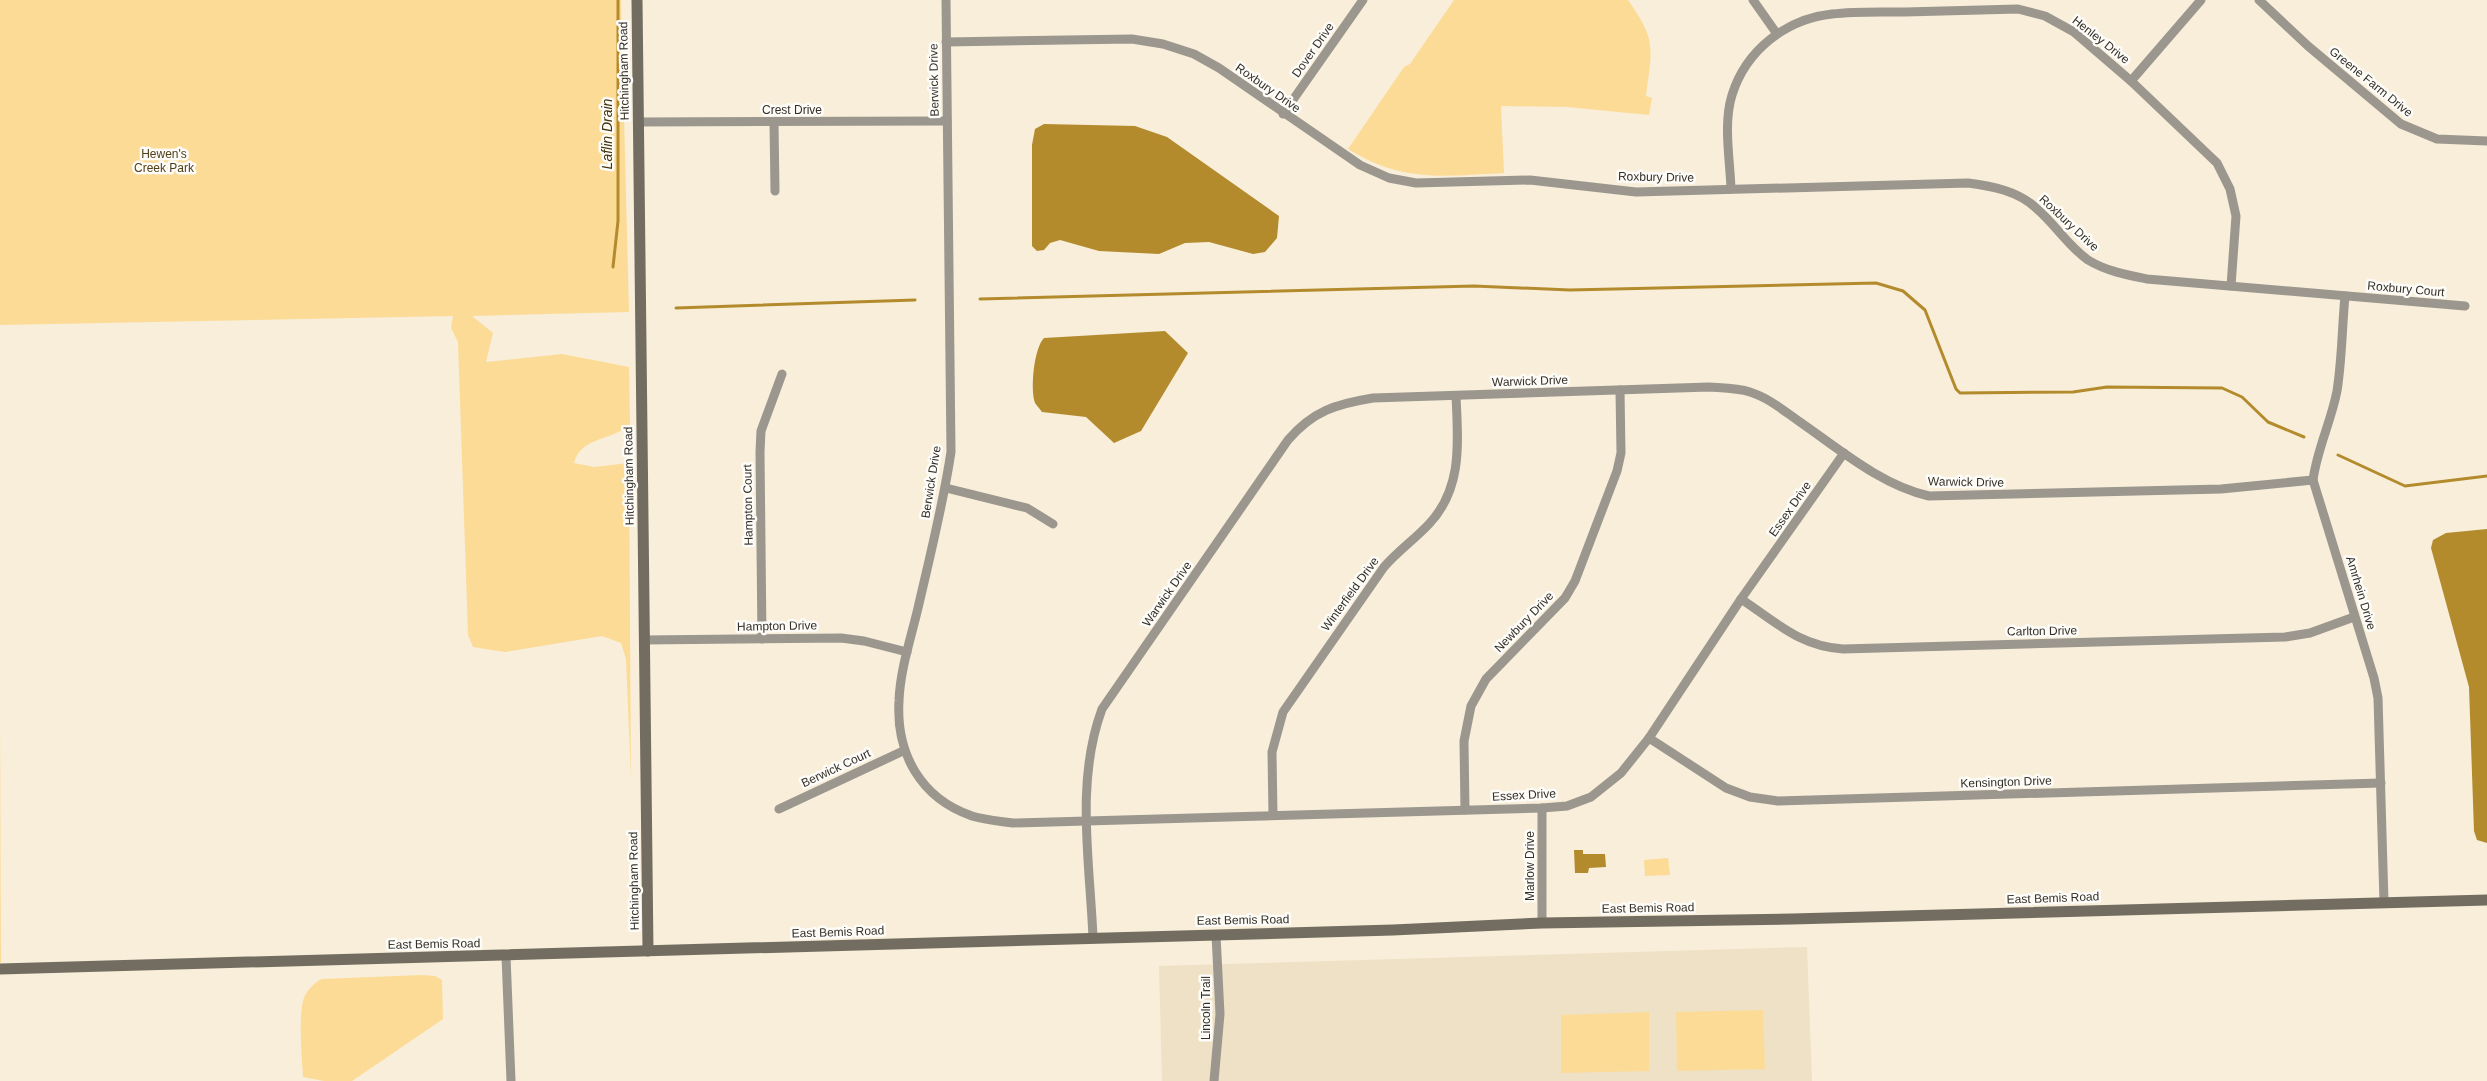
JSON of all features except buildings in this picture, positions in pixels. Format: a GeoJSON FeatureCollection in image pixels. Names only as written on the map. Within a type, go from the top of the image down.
{"type":"FeatureCollection","features":[{"type":"Feature","properties":{"kind":"street","name":"Hitchingham Road"},"geometry":{"type":"LineString","coordinates":[[636,0],[648,951]]}},
{"type":"Feature","properties":{"kind":"street","name":"Berwick Drive"},"geometry":{"type":"LineString","coordinates":[[946,0],[951,452],[946,488],[899,699],[899,721],[904,751],[914,773],[922,782],[944,802],[971,816],[1013,823],[1087,819]]}},
{"type":"Feature","properties":{"kind":"street","name":"Dover Drive"},"geometry":{"type":"LineString","coordinates":[[1283,114],[1363,0]]}},
{"type":"Feature","properties":{"kind":"street"},"geometry":{"type":"LineString","coordinates":[[1753,0],[1777,34]]}},
{"type":"Feature","properties":{"kind":"street"},"geometry":{"type":"LineString","coordinates":[[2131,81],[2201,0]]}},
{"type":"Feature","properties":{"kind":"street","name":"Greene Farm Drive"},"geometry":{"type":"LineString","coordinates":[[2259,0],[2308,46],[2400,124],[2437,139],[2487,141]]}},
{"type":"Feature","properties":{"kind":"street","name":"Henley Drive"},"geometry":{"type":"LineString","coordinates":[[1731,189],[1728,119],[1731,96],[1740,75],[1753,57],[1764,43],[1777,34],[1801,21],[1832,14],[2018,9],[2045,16],[2074,32],[2131,81],[2217,163],[2230,189],[2236,216],[2231,286]]}},
{"type":"Feature","properties":{"kind":"street","name":"Roxbury Drive"},"geometry":{"type":"LineString","coordinates":[[946,42],[1132,39],[1163,44],[1194,54],[1211,63],[1283,114],[1373,172],[1416,183],[1530,180],[1636,192],[1968,183],[1992,186],[2017,195],[2036,207],[2069,243],[2088,260],[2111,271],[2147,279],[2345,296]]}},
{"type":"Feature","properties":{"kind":"street","name":"Crest Drive"},"geometry":{"type":"LineString","coordinates":[[638,122],[947,120]]}},
{"type":"Feature","properties":{"kind":"street"},"geometry":{"type":"LineString","coordinates":[[774,122],[775,190]]}},
{"type":"Feature","properties":{"kind":"street","name":"Roxbury Court"},"geometry":{"type":"LineString","coordinates":[[2345,296],[2465,306]]}},
{"type":"Feature","properties":{"kind":"street","name":"Amrhein Drive"},"geometry":{"type":"LineString","coordinates":[[2345,296],[2337,390],[2331,416],[2316,460],[2313,480],[2374,678],[2378,698],[2384,902]]}},
{"type":"Feature","properties":{"kind":"street","name":"Hampton Court"},"geometry":{"type":"LineString","coordinates":[[762,639],[761,431],[782,374]]}},
{"type":"Feature","properties":{"kind":"street","name":"Warwick Drive"},"geometry":{"type":"LineString","coordinates":[[1093,938],[1087,819],[1089,756],[1102,709],[1298,430],[1324,410],[1347,402],[1373,398],[1708,388],[1751,392],[1770,400],[1844,453],[1894,484],[1917,493],[1942,497],[2221,489],[2313,480]]}},
{"type":"Feature","properties":{"kind":"street","name":"Newbury Drive"},"geometry":{"type":"LineString","coordinates":[[1465,810],[1464,742],[1471,706],[1486,679],[1565,598],[1575,581],[1617,471],[1621,453],[1620,390]]}},
{"type":"Feature","properties":{"kind":"street","name":"Winterfield Drive"},"geometry":{"type":"LineString","coordinates":[[1273,815],[1272,752],[1283,712],[1384,566],[1399,550],[1428,526],[1443,509],[1454,482],[1458,453],[1456,396]]}},
{"type":"Feature","properties":{"kind":"street","name":"Essex Drive"},"geometry":{"type":"LineString","coordinates":[[1087,819],[1542,808],[1566,806],[1591,797],[1621,773],[1649,738],[1741,599],[1844,453]]}},
{"type":"Feature","properties":{"kind":"street"},"geometry":{"type":"LineString","coordinates":[[946,488],[1027,508],[1054,524]]}},
{"type":"Feature","properties":{"kind":"street","name":"Carlton Drive"},"geometry":{"type":"LineString","coordinates":[[1741,599],[1787,632],[1808,643],[1842,649],[2285,637],[2310,633],[2354,617]]}},
{"type":"Feature","properties":{"kind":"street","name":"Hampton Drive"},"geometry":{"type":"LineString","coordinates":[[644,640],[841,638],[864,641],[908,652]]}},
{"type":"Feature","properties":{"kind":"street","name":"Kensington Drive"},"geometry":{"type":"LineString","coordinates":[[1649,738],[1726,788],[1750,797],[1778,801],[2381,783]]}},
{"type":"Feature","properties":{"kind":"street","name":"Berwick Court"},"geometry":{"type":"LineString","coordinates":[[779,809],[904,751]]}},
{"type":"Feature","properties":{"kind":"street","name":"Marlow Drive"},"geometry":{"type":"LineString","coordinates":[[1542,808],[1542,923]]}},
{"type":"Feature","properties":{"kind":"street","name":"East Bemis Road"},"geometry":{"type":"LineString","coordinates":[[0,969],[1393,930],[1542,923],[1792,919],[2487,900]]}},
{"type":"Feature","properties":{"kind":"street","name":"Lincoln Trail"},"geometry":{"type":"LineString","coordinates":[[1214,1081],[1220,1014],[1216,935]]}},
{"type":"Feature","properties":{"kind":"street"},"geometry":{"type":"LineString","coordinates":[[506,956],[510,1081]]}},
{"type":"Feature","properties":{"kind":"shaded area"},"geometry":{"type":"Polygon","coordinates":[[[1044,124],[1135,126],[1167,137],[1279,216],[1277,238],[1265,252],[1253,254],[1209,242],[1185,243],[1159,254],[1099,251],[1060,240],[1050,243],[1044,250],[1037,251],[1032,246],[1032,145],[1035,129],[1044,124]]]}},
{"type":"Feature","properties":{"kind":"shaded area"},"geometry":{"type":"Polygon","coordinates":[[[1165,331],[1188,353],[1141,431],[1114,443],[1086,417],[1042,412],[1035,403],[1033,388],[1035,359],[1044,338],[1165,331]]]}},
{"type":"Feature","properties":{"kind":"shaded area"},"geometry":{"type":"Polygon","coordinates":[[[2487,529],[2487,843],[2477,840],[2474,831],[2469,687],[2431,548],[2433,540],[2446,533],[2487,529]]]}},
{"type":"Feature","properties":{"kind":"shaded area"},"geometry":{"type":"Polygon","coordinates":[[[1574,850],[1583,850],[1583,854],[1605,854],[1606,867],[1589,868],[1588,873],[1575,873],[1574,850]]]}},
{"type":"Feature","properties":{"kind":"shaded area"},"geometry":{"type":"Polygon","coordinates":[[[1807,947],[1812,1081],[1162,1081],[1159,966],[1807,947]]]}},
{"type":"Feature","properties":{"kind":"green space","name":"Hewen's Creek Park"},"geometry":{"type":"Polygon","coordinates":[[[0,0],[621,0],[629,312],[472,316],[493,333],[486,362],[562,354],[629,367],[630,424],[615,433],[590,443],[578,454],[574,463],[594,467],[629,463],[631,779],[626,659],[621,643],[602,636],[505,652],[473,647],[468,635],[458,342],[451,328],[453,316],[0,325],[0,0]]]}},
{"type":"Feature","properties":{"kind":"green space"},"geometry":{"type":"Polygon","coordinates":[[[1454,0],[1628,0],[1644,26],[1650,45],[1651,55],[1646,96],[1652,98],[1649,115],[1567,107],[1501,106],[1504,173],[1424,175],[1387,168],[1348,149],[1404,67],[1410,64],[1454,0]]]}},
{"type":"Feature","properties":{"kind":"green space"},"geometry":{"type":"Polygon","coordinates":[[[0,710],[1,963],[0,963],[0,710]]]}},
{"type":"Feature","properties":{"kind":"green space"},"geometry":{"type":"Polygon","coordinates":[[[1668,858],[1670,875],[1645,876],[1644,860],[1668,858]]]}},
{"type":"Feature","properties":{"kind":"green space"},"geometry":{"type":"Polygon","coordinates":[[[435,976],[442,980],[443,1019],[352,1081],[324,1081],[303,1077],[302,1005],[305,995],[314,984],[322,979],[435,976]]]}},
{"type":"Feature","properties":{"kind":"green space"},"geometry":{"type":"Polygon","coordinates":[[[1763,1010],[1765,1069],[1677,1071],[1676,1012],[1763,1010]]]}},
{"type":"Feature","properties":{"kind":"green space"},"geometry":{"type":"Polygon","coordinates":[[[1649,1012],[1649,1071],[1561,1073],[1561,1015],[1649,1012]]]}},
{"type":"Feature","properties":{"kind":"waterway","name":"Laflin Drain"},"geometry":{"type":"LineString","coordinates":[[613,267],[618,221],[618,0]]}},
{"type":"Feature","properties":{"kind":"waterway"},"geometry":{"type":"LineString","coordinates":[[980,299],[1474,286],[1570,290],[1876,283],[1903,291],[1925,310],[1956,389],[1960,393],[2073,392],[2107,387],[2222,388],[2242,397],[2268,422],[2304,437]]}},
{"type":"Feature","properties":{"kind":"waterway"},"geometry":{"type":"LineString","coordinates":[[676,308],[915,300]]}},
{"type":"Feature","properties":{"kind":"waterway"},"geometry":{"type":"LineString","coordinates":[[2338,455],[2405,486],[2487,476]]}}]}
